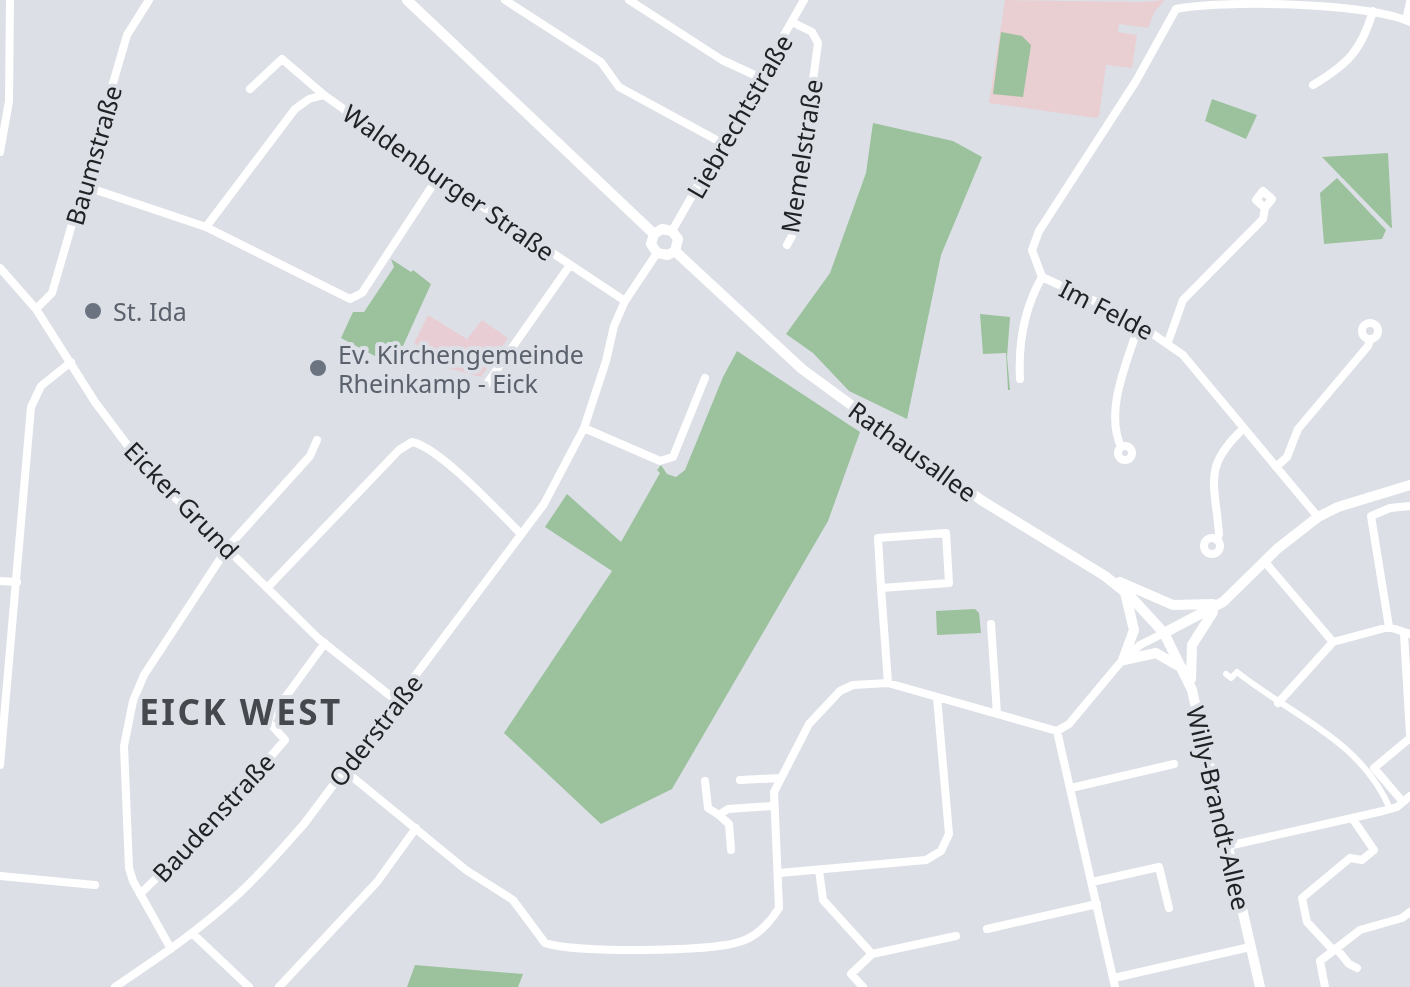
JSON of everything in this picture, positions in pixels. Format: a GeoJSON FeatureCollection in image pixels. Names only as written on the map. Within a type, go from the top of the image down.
{"type":"FeatureCollection","features":[{"type":"Feature","properties":{"kind":"street"},"geometry":{"type":"LineString","coordinates":[[0,152],[8,102],[10,0]]}},
{"type":"Feature","properties":{"kind":"street","name":"Baumstraße"},"geometry":{"type":"LineString","coordinates":[[36,309],[52,293],[127,34],[149,0]]}},
{"type":"Feature","properties":{"kind":"street"},"geometry":{"type":"LineString","coordinates":[[407,0],[654,234]]}},
{"type":"Feature","properties":{"kind":"street"},"geometry":{"type":"LineString","coordinates":[[505,0],[600,62],[621,88],[724,144]]}},
{"type":"Feature","properties":{"kind":"street"},"geometry":{"type":"LineString","coordinates":[[629,0],[722,60],[762,78]]}},
{"type":"Feature","properties":{"kind":"street","name":"Liebrechtstraße"},"geometry":{"type":"LineString","coordinates":[[672,231],[804,0]]}},
{"type":"Feature","properties":{"kind":"street","name":"Im Felde"},"geometry":{"type":"LineString","coordinates":[[1318,517],[1183,355],[1139,324],[1042,277],[1032,250],[1039,231],[1136,80],[1176,9],[1212,0],[1328,2],[1373,11]]}},
{"type":"Feature","properties":{"kind":"street"},"geometry":{"type":"LineString","coordinates":[[1313,85],[1352,57],[1364,41],[1373,11],[1408,21],[1410,2]]}},
{"type":"Feature","properties":{"kind":"street","name":"Memelstraße"},"geometry":{"type":"LineString","coordinates":[[787,245],[792,236],[818,43],[812,32],[792,22]]}},
{"type":"Feature","properties":{"kind":"street"},"geometry":{"type":"LineString","coordinates":[[250,88],[282,59],[324,95]]}},
{"type":"Feature","properties":{"kind":"street","name":"Waldenburger Straße"},"geometry":{"type":"LineString","coordinates":[[206,227],[295,110],[324,95],[438,177],[625,301]]}},
{"type":"Feature","properties":{"kind":"street"},"geometry":{"type":"LineString","coordinates":[[84,186],[206,227],[350,299],[362,293],[438,177]]}},
{"type":"Feature","properties":{"kind":"street"},"geometry":{"type":"LineString","coordinates":[[1168,342],[1182,300],[1256,228],[1265,208]]}},
{"type":"Feature","properties":{"kind":"street"},"geometry":{"type":"LineString","coordinates":[[662,229],[672,231],[678,242],[674,251],[668,255],[656,253],[651,244],[654,234],[662,229]]}},
{"type":"Feature","properties":{"kind":"street","name":"Rathausallee"},"geometry":{"type":"LineString","coordinates":[[674,251],[771,344],[828,389],[981,500],[1105,576],[1148,612],[1164,633]]}},
{"type":"Feature","properties":{"kind":"street","name":"Oderstraße"},"geometry":{"type":"LineString","coordinates":[[114,987],[192,934],[236,897],[304,824],[398,702],[552,489],[584,428],[625,301],[656,253]]}},
{"type":"Feature","properties":{"kind":"street"},"geometry":{"type":"LineString","coordinates":[[486,385],[570,265]]}},
{"type":"Feature","properties":{"kind":"street","name":"Eicker Grund"},"geometry":{"type":"LineString","coordinates":[[0,268],[36,309],[95,402],[143,466],[325,644],[398,702]]}},
{"type":"Feature","properties":{"kind":"street"},"geometry":{"type":"LineString","coordinates":[[1020,379],[1024,319],[1028,301],[1042,277]]}},
{"type":"Feature","properties":{"kind":"street"},"geometry":{"type":"LineString","coordinates":[[1120,447],[1115,433],[1116,399],[1139,324]]}},
{"type":"Feature","properties":{"kind":"street"},"geometry":{"type":"LineString","coordinates":[[1276,467],[1288,457],[1298,429],[1370,340]]}},
{"type":"Feature","properties":{"kind":"street"},"geometry":{"type":"LineString","coordinates":[[0,766],[31,407],[41,386],[71,362]]}},
{"type":"Feature","properties":{"kind":"street"},"geometry":{"type":"LineString","coordinates":[[584,428],[660,462],[668,461],[674,457],[705,378]]}},
{"type":"Feature","properties":{"kind":"street"},"geometry":{"type":"LineString","coordinates":[[1216,540],[1219,534],[1214,468],[1228,444],[1244,428]]}},
{"type":"Feature","properties":{"kind":"street"},"geometry":{"type":"LineString","coordinates":[[172,948],[129,868],[123,778],[124,746],[133,701],[144,675],[228,547],[310,456],[317,440]]}},
{"type":"Feature","properties":{"kind":"street"},"geometry":{"type":"LineString","coordinates":[[267,588],[399,450],[412,442],[424,445],[471,484],[521,534]]}},
{"type":"Feature","properties":{"kind":"street"},"geometry":{"type":"LineString","coordinates":[[1192,690],[1193,641],[1220,604],[1318,517],[1410,485]]}},
{"type":"Feature","properties":{"kind":"street"},"geometry":{"type":"LineString","coordinates":[[1388,627],[1372,516],[1390,508],[1410,506]]}},
{"type":"Feature","properties":{"kind":"street"},"geometry":{"type":"LineString","coordinates":[[881,588],[949,584],[946,534],[878,538],[881,588],[888,683]]}},
{"type":"Feature","properties":{"kind":"street"},"geometry":{"type":"LineString","coordinates":[[1265,562],[1333,642]]}},
{"type":"Feature","properties":{"kind":"street"},"geometry":{"type":"LineString","coordinates":[[1105,576],[1173,605],[1220,604]]}},
{"type":"Feature","properties":{"kind":"street"},"geometry":{"type":"LineString","coordinates":[[0,581],[16,582]]}},
{"type":"Feature","properties":{"kind":"street"},"geometry":{"type":"LineString","coordinates":[[1123,660],[1134,627],[1125,591]]}},
{"type":"Feature","properties":{"kind":"street"},"geometry":{"type":"LineString","coordinates":[[344,770],[466,870],[513,900],[544,943],[560,948],[722,946],[742,942],[770,922],[780,908],[774,806],[780,778],[809,724],[828,702],[853,685],[888,683],[1057,731],[1069,724],[1140,645],[1220,604]]}},
{"type":"Feature","properties":{"kind":"street"},"geometry":{"type":"LineString","coordinates":[[991,624],[998,714]]}},
{"type":"Feature","properties":{"kind":"street"},"geometry":{"type":"LineString","coordinates":[[1228,846],[1390,809],[1406,800],[1374,768],[1410,736],[1407,634],[1388,627],[1333,642],[1278,703]]}},
{"type":"Feature","properties":{"kind":"street","name":"Willy-Brandt-Allee"},"geometry":{"type":"LineString","coordinates":[[1164,633],[1192,690],[1260,987]]}},
{"type":"Feature","properties":{"kind":"street","name":"Baudenstraße"},"geometry":{"type":"LineString","coordinates":[[140,894],[211,825],[285,740],[268,721],[325,644]]}},
{"type":"Feature","properties":{"kind":"street"},"geometry":{"type":"LineString","coordinates":[[1123,660],[1159,654],[1183,668]]}},
{"type":"Feature","properties":{"kind":"street"},"geometry":{"type":"LineString","coordinates":[[1226,674],[1232,678],[1237,672],[1278,703],[1329,732],[1381,788],[1390,809]]}},
{"type":"Feature","properties":{"kind":"street"},"geometry":{"type":"LineString","coordinates":[[779,873],[926,860],[940,851],[949,834],[937,697]]}},
{"type":"Feature","properties":{"kind":"street"},"geometry":{"type":"LineString","coordinates":[[1057,731],[1114,983],[1250,947]]}},
{"type":"Feature","properties":{"kind":"street"},"geometry":{"type":"LineString","coordinates":[[1071,788],[1174,764]]}},
{"type":"Feature","properties":{"kind":"street"},"geometry":{"type":"LineString","coordinates":[[740,780],[780,778]]}},
{"type":"Feature","properties":{"kind":"street"},"geometry":{"type":"LineString","coordinates":[[706,781],[708,808],[728,824],[731,850]]}},
{"type":"Feature","properties":{"kind":"street"},"geometry":{"type":"LineString","coordinates":[[719,815],[728,810],[774,806]]}},
{"type":"Feature","properties":{"kind":"street"},"geometry":{"type":"LineString","coordinates":[[1352,818],[1374,850],[1362,860],[1350,858],[1302,898],[1307,922],[1357,968]]}},
{"type":"Feature","properties":{"kind":"street"},"geometry":{"type":"LineString","coordinates":[[280,987],[377,882],[416,828]]}},
{"type":"Feature","properties":{"kind":"street"},"geometry":{"type":"LineString","coordinates":[[1092,882],[1160,866],[1169,908]]}},
{"type":"Feature","properties":{"kind":"street"},"geometry":{"type":"LineString","coordinates":[[818,870],[823,900],[872,954]]}},
{"type":"Feature","properties":{"kind":"street"},"geometry":{"type":"LineString","coordinates":[[0,876],[95,885]]}},
{"type":"Feature","properties":{"kind":"street"},"geometry":{"type":"LineString","coordinates":[[987,929],[1098,904]]}},
{"type":"Feature","properties":{"kind":"street"},"geometry":{"type":"LineString","coordinates":[[1325,987],[1320,962],[1334,949],[1360,930],[1410,912]]}},
{"type":"Feature","properties":{"kind":"street"},"geometry":{"type":"LineString","coordinates":[[192,934],[249,987]]}},
{"type":"Feature","properties":{"kind":"street"},"geometry":{"type":"LineString","coordinates":[[862,987],[851,974],[872,954],[956,936]]}},
{"type":"Feature","properties":{"kind":"shaded area"},"geometry":{"type":"Polygon","coordinates":[[[1005,0],[1165,0],[1148,28],[1119,24],[1118,32],[1137,35],[1132,68],[1106,65],[1096,118],[989,103],[1005,0]]]}},
{"type":"Feature","properties":{"kind":"shaded area"},"geometry":{"type":"Polygon","coordinates":[[[428,315],[467,339],[482,320],[508,338],[481,377],[451,369],[414,343],[428,315]]]}},
{"type":"Feature","properties":{"kind":"green space"},"geometry":{"type":"Polygon","coordinates":[[[1001,32],[1022,36],[1031,45],[1023,97],[993,94],[1001,32]]]}},
{"type":"Feature","properties":{"kind":"green space"},"geometry":{"type":"Polygon","coordinates":[[[1212,99],[1257,115],[1246,139],[1205,121],[1212,99]]]}},
{"type":"Feature","properties":{"kind":"green space"},"geometry":{"type":"Polygon","coordinates":[[[873,123],[953,141],[982,157],[941,255],[907,419],[849,391],[813,353],[786,334],[830,273],[866,173],[873,123]]]}},
{"type":"Feature","properties":{"kind":"green space"},"geometry":{"type":"Polygon","coordinates":[[[1388,153],[1392,228],[1322,157],[1388,153]]]}},
{"type":"Feature","properties":{"kind":"green space"},"geometry":{"type":"Polygon","coordinates":[[[1337,178],[1386,230],[1382,239],[1324,244],[1320,193],[1337,178]]]}},
{"type":"Feature","properties":{"kind":"green space"},"geometry":{"type":"Polygon","coordinates":[[[391,259],[431,284],[398,357],[390,364],[341,338],[353,312],[364,312],[394,267],[391,259]]]}},
{"type":"Feature","properties":{"kind":"green space"},"geometry":{"type":"Polygon","coordinates":[[[980,314],[1010,317],[1010,390],[1006,353],[983,354],[980,314]]]}},
{"type":"Feature","properties":{"kind":"green space"},"geometry":{"type":"Polygon","coordinates":[[[737,351],[860,432],[828,521],[672,789],[601,824],[504,733],[612,571],[545,527],[567,494],[621,542],[661,465],[667,474],[676,477],[685,470],[737,351]]]}},
{"type":"Feature","properties":{"kind":"green space"},"geometry":{"type":"Polygon","coordinates":[[[975,609],[981,633],[937,635],[936,611],[975,609]]]}},
{"type":"Feature","properties":{"kind":"green space"},"geometry":{"type":"Polygon","coordinates":[[[415,965],[523,974],[518,987],[407,987],[415,965]]]}},
{"type":"Feature","properties":{"kind":"place","name":"St. Ida"},"geometry":{"type":"Point","coordinates":[93,311]}},
{"type":"Feature","properties":{"kind":"place","name":"Ev. Kirchengemeinde Rheinkamp - Eick"},"geometry":{"type":"Point","coordinates":[318,368]}},
{"type":"Feature","properties":{"kind":"district","name":"EICK WEST"},"geometry":{"type":"Point","coordinates":[241,711]}}]}
